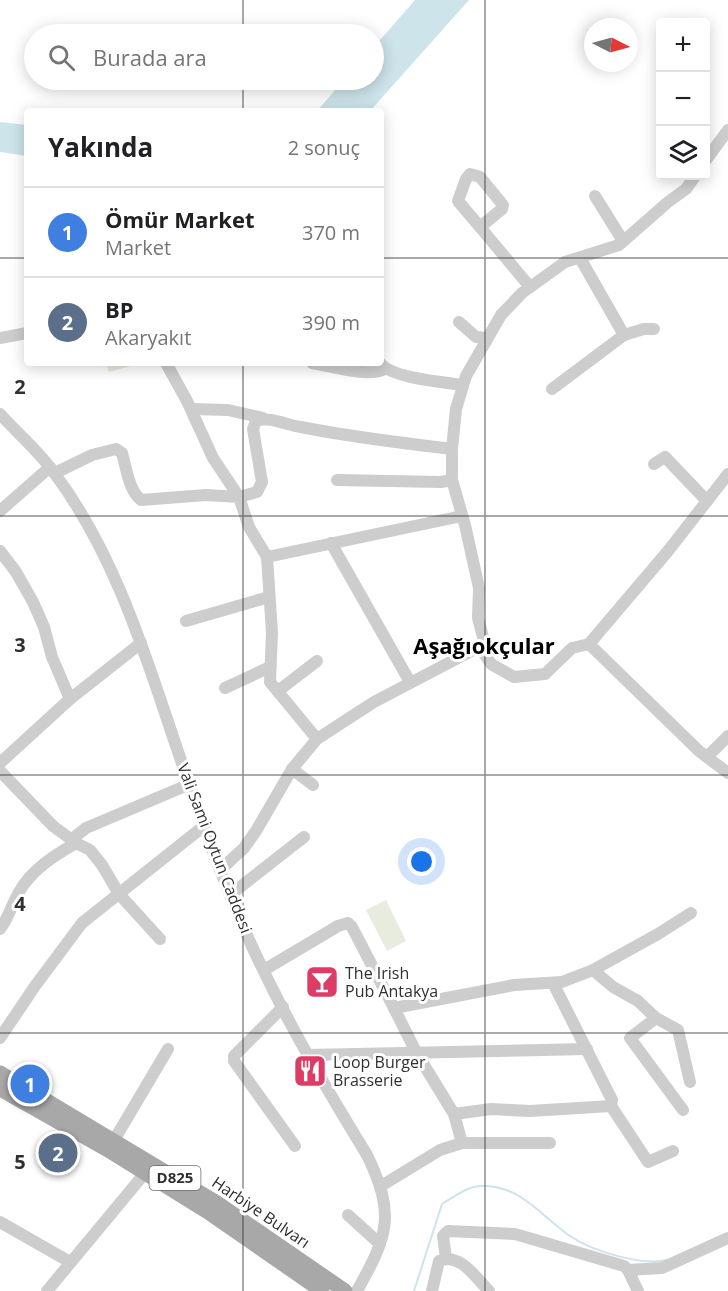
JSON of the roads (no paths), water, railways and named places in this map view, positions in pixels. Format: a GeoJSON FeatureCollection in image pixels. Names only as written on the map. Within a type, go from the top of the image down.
{"type":"FeatureCollection","features":[{"type":"Feature","properties":{"kind":"main road","name":"Harbiye Bulvarı"},"geometry":{"type":"LineString","coordinates":[[0,1073],[148,1168],[257,1229],[345,1291]]}},
{"type":"Feature","properties":{"kind":"main road","name":"Harbiye Bulvarı"},"geometry":{"type":"LineString","coordinates":[[0,1089],[111,1145]]}},
{"type":"Feature","properties":{"kind":"main road","name":"Harbiye Bulvarı"},"geometry":{"type":"LineString","coordinates":[[148,1168],[322,1291]]}},
{"type":"Feature","properties":{"kind":"street"},"geometry":{"type":"LineString","coordinates":[[710,153],[728,130]]}},
{"type":"Feature","properties":{"kind":"street"},"geometry":{"type":"LineString","coordinates":[[220,870],[243,848],[256,831],[292,769],[317,739],[374,702],[479,646],[484,641],[478,618],[479,588],[452,480],[456,409],[466,376],[501,315],[530,287],[565,262],[619,245],[686,189],[692,180]]}},
{"type":"Feature","properties":{"kind":"street"},"geometry":{"type":"LineString","coordinates":[[595,196],[623,241]]}},
{"type":"Feature","properties":{"kind":"street"},"geometry":{"type":"LineString","coordinates":[[480,227],[530,287]]}},
{"type":"Feature","properties":{"kind":"street"},"geometry":{"type":"LineString","coordinates":[[580,258],[624,335]]}},
{"type":"Feature","properties":{"kind":"street"},"geometry":{"type":"LineString","coordinates":[[459,322],[476,337],[487,338]]}},
{"type":"Feature","properties":{"kind":"street"},"geometry":{"type":"LineString","coordinates":[[552,389],[624,335],[654,328]]}},
{"type":"Feature","properties":{"kind":"street"},"geometry":{"type":"LineString","coordinates":[[0,338],[24,334]]}},
{"type":"Feature","properties":{"kind":"street"},"geometry":{"type":"LineString","coordinates":[[168,366],[191,409],[213,458],[239,496],[249,527],[267,557],[272,633],[270,682],[317,739]]}},
{"type":"Feature","properties":{"kind":"street"},"geometry":{"type":"LineString","coordinates":[[328,366],[377,373],[383,366],[404,375],[463,385]]}},
{"type":"Feature","properties":{"kind":"street"},"geometry":{"type":"LineString","coordinates":[[191,409],[228,410],[318,430],[452,449]]}},
{"type":"Feature","properties":{"kind":"street","name":"Vali Sami Oytun Caddesi"},"geometry":{"type":"LineString","coordinates":[[0,414],[52,470],[99,545],[141,643],[230,895],[264,970],[307,1055],[367,1155],[381,1186],[386,1220],[380,1244],[357,1291]]}},
{"type":"Feature","properties":{"kind":"street"},"geometry":{"type":"LineString","coordinates":[[257,492],[262,482],[262,458],[253,429],[256,421],[263,418]]}},
{"type":"Feature","properties":{"kind":"street"},"geometry":{"type":"LineString","coordinates":[[0,511],[52,470],[116,449],[122,453],[133,490],[136,497],[141,500],[206,495],[239,496],[272,489]]}},
{"type":"Feature","properties":{"kind":"street"},"geometry":{"type":"LineString","coordinates":[[654,464],[664,457],[707,501]]}},
{"type":"Feature","properties":{"kind":"street"},"geometry":{"type":"LineString","coordinates":[[479,646],[491,664],[514,677],[546,674],[572,648],[589,645],[668,551],[728,474]]}},
{"type":"Feature","properties":{"kind":"street"},"geometry":{"type":"LineString","coordinates":[[337,480],[441,482],[452,480]]}},
{"type":"Feature","properties":{"kind":"street"},"geometry":{"type":"LineString","coordinates":[[267,557],[462,516]]}},
{"type":"Feature","properties":{"kind":"street"},"geometry":{"type":"LineString","coordinates":[[331,543],[410,682]]}},
{"type":"Feature","properties":{"kind":"street"},"geometry":{"type":"LineString","coordinates":[[0,551],[33,602],[44,627],[52,657],[70,699]]}},
{"type":"Feature","properties":{"kind":"street"},"geometry":{"type":"LineString","coordinates":[[186,621],[269,597]]}},
{"type":"Feature","properties":{"kind":"street"},"geometry":{"type":"LineString","coordinates":[[0,763],[70,699],[141,643]]}},
{"type":"Feature","properties":{"kind":"street"},"geometry":{"type":"LineString","coordinates":[[589,645],[707,757],[728,773]]}},
{"type":"Feature","properties":{"kind":"street"},"geometry":{"type":"LineString","coordinates":[[278,691],[317,661]]}},
{"type":"Feature","properties":{"kind":"street"},"geometry":{"type":"LineString","coordinates":[[225,688],[270,668]]}},
{"type":"Feature","properties":{"kind":"street"},"geometry":{"type":"LineString","coordinates":[[707,757],[728,736]]}},
{"type":"Feature","properties":{"kind":"street"},"geometry":{"type":"LineString","coordinates":[[292,769],[313,785]]}},
{"type":"Feature","properties":{"kind":"street"},"geometry":{"type":"LineString","coordinates":[[0,771],[53,826],[90,850],[119,894],[160,939]]}},
{"type":"Feature","properties":{"kind":"street"},"geometry":{"type":"LineString","coordinates":[[0,929],[7,920],[20,890],[41,866],[74,841],[86,828],[190,784]]}},
{"type":"Feature","properties":{"kind":"street"},"geometry":{"type":"LineString","coordinates":[[0,1038],[82,923],[204,826]]}},
{"type":"Feature","properties":{"kind":"street"},"geometry":{"type":"LineString","coordinates":[[230,895],[304,837]]}},
{"type":"Feature","properties":{"kind":"street"},"geometry":{"type":"LineString","coordinates":[[394,1008],[514,985],[562,982],[593,970],[691,913]]}},
{"type":"Feature","properties":{"kind":"street"},"geometry":{"type":"LineString","coordinates":[[264,970],[338,926],[348,923],[416,1052],[455,1120],[462,1143]]}},
{"type":"Feature","properties":{"kind":"street"},"geometry":{"type":"LineString","coordinates":[[593,970],[613,987],[638,1001],[656,1018],[678,1030],[690,1082]]}},
{"type":"Feature","properties":{"kind":"street"},"geometry":{"type":"LineString","coordinates":[[553,983],[612,1100],[611,1106],[648,1162],[673,1151]]}},
{"type":"Feature","properties":{"kind":"street"},"geometry":{"type":"LineString","coordinates":[[283,1007],[234,1056],[234,1061],[295,1146]]}},
{"type":"Feature","properties":{"kind":"street"},"geometry":{"type":"LineString","coordinates":[[656,1018],[630,1038],[683,1110]]}},
{"type":"Feature","properties":{"kind":"street"},"geometry":{"type":"LineString","coordinates":[[111,1145],[168,1049]]}},
{"type":"Feature","properties":{"kind":"street"},"geometry":{"type":"LineString","coordinates":[[307,1055],[586,1049]]}},
{"type":"Feature","properties":{"kind":"street"},"geometry":{"type":"LineString","coordinates":[[440,1150],[455,1120],[491,1109],[530,1112],[611,1106]]}},
{"type":"Feature","properties":{"kind":"street"},"geometry":{"type":"LineString","coordinates":[[381,1186],[440,1150],[462,1143],[550,1143]]}},
{"type":"Feature","properties":{"kind":"street"},"geometry":{"type":"LineString","coordinates":[[47,1291],[148,1168]]}},
{"type":"Feature","properties":{"kind":"street"},"geometry":{"type":"LineString","coordinates":[[348,1215],[380,1244]]}},
{"type":"Feature","properties":{"kind":"street"},"geometry":{"type":"LineString","coordinates":[[0,1222],[70,1262]]}},
{"type":"Feature","properties":{"kind":"street"},"geometry":{"type":"LineString","coordinates":[[446,1258],[443,1236],[448,1231],[493,1232],[535,1239],[624,1266],[638,1291]]}},
{"type":"Feature","properties":{"kind":"street"},"geometry":{"type":"LineString","coordinates":[[628,1270],[662,1268],[728,1238]]}},
{"type":"Feature","properties":{"kind":"street"},"geometry":{"type":"LineString","coordinates":[[432,1291],[439,1261],[446,1258],[462,1263],[489,1291]]}},
{"type":"Feature","properties":{"kind":"water"},"geometry":{"type":"Polygon","coordinates":[[[415,0],[469,0],[373,108],[320,108],[335,90],[384,90],[384,36],[415,0]]]}},
{"type":"Feature","properties":{"kind":"water"},"geometry":{"type":"Polygon","coordinates":[[[0,122],[24,125],[24,156],[0,152],[0,122]]]}},
{"type":"Feature","properties":{"kind":"waterway"},"geometry":{"type":"LineString","coordinates":[[414,1291],[442,1204],[465,1190],[480,1186],[507,1190],[518,1196],[570,1236],[591,1247],[631,1259],[667,1260]]}},
{"type":"Feature","properties":{"kind":"place","name":"The Irish Pub Antakya"},"geometry":{"type":"Point","coordinates":[322,982]}},
{"type":"Feature","properties":{"kind":"place","name":"Loop Burger Brasserie"},"geometry":{"type":"Point","coordinates":[310,1071]}},
{"type":"Feature","properties":{"kind":"place","name":"Ömür Market"},"geometry":{"type":"Point","coordinates":[30,1084]}},
{"type":"Feature","properties":{"kind":"place","name":"BP"},"geometry":{"type":"Point","coordinates":[58,1153]}},
{"type":"Feature","properties":{"kind":"district","name":"Aşağıokçular"},"geometry":{"type":"Point","coordinates":[484,646]}}]}
